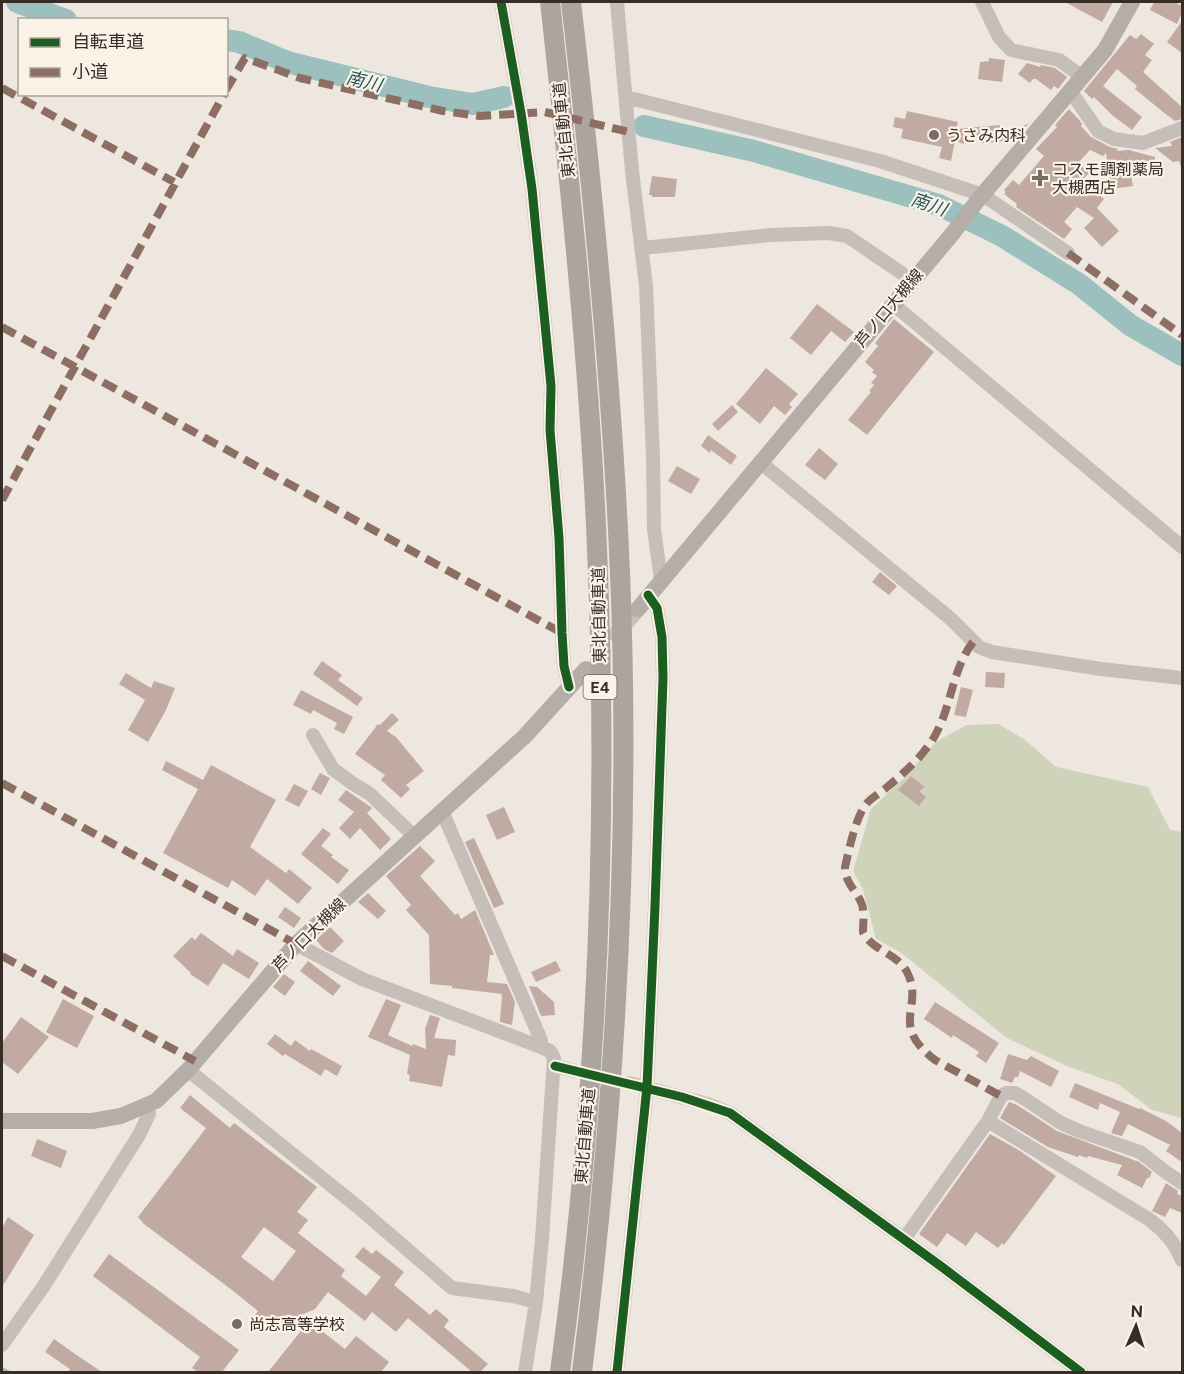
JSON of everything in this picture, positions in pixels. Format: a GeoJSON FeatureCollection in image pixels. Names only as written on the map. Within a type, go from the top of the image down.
{"type":"FeatureCollection","features":[{"type":"Feature","properties":{"kind":"highway","name":"東北自動車道"},"geometry":{"type":"LineString","coordinates":[[550,2],[583,324],[598,564],[601,712],[597,951],[590,1086],[572,1276],[560,1372]]}},
{"type":"Feature","properties":{"kind":"highway","name":"東北自動車道"},"geometry":{"type":"LineString","coordinates":[[571,2],[592,178],[604,313],[620,575],[623,713],[618,931],[610,1089],[594,1278],[582,1372]]}},
{"type":"Feature","properties":{"kind":"main road","name":"芦ノ口大槻線"},"geometry":{"type":"LineString","coordinates":[[638,609],[980,198],[1106,51],[1132,2]]}},
{"type":"Feature","properties":{"kind":"main road","name":"芦ノ口大槻線"},"geometry":{"type":"LineString","coordinates":[[2,1121],[93,1121],[121,1116],[148,1105],[164,1094],[188,1070],[296,944],[525,736],[586,669]]}},
{"type":"Feature","properties":{"kind":"street"},"geometry":{"type":"LineString","coordinates":[[501,2],[532,189],[551,386],[550,430],[559,538],[562,633],[564,666],[569,687]]}},
{"type":"Feature","properties":{"kind":"street"},"geometry":{"type":"LineString","coordinates":[[617,2],[646,286],[654,529],[661,580]]}},
{"type":"Feature","properties":{"kind":"street"},"geometry":{"type":"LineString","coordinates":[[982,2],[999,37],[1011,50],[1059,60],[1083,78]]}},
{"type":"Feature","properties":{"kind":"street"},"geometry":{"type":"LineString","coordinates":[[1071,92],[1098,131],[1114,139],[1143,143],[1182,128]]}},
{"type":"Feature","properties":{"kind":"street"},"geometry":{"type":"LineString","coordinates":[[626,97],[880,161],[980,198],[1068,253]]}},
{"type":"Feature","properties":{"kind":"street"},"geometry":{"type":"LineString","coordinates":[[642,248],[771,235],[828,233],[847,236],[912,280]]}},
{"type":"Feature","properties":{"kind":"street"},"geometry":{"type":"LineString","coordinates":[[893,304],[1182,547]]}},
{"type":"Feature","properties":{"kind":"street"},"geometry":{"type":"LineString","coordinates":[[760,462],[951,619],[979,647],[1101,669],[1182,678]]}},
{"type":"Feature","properties":{"kind":"street"},"geometry":{"type":"LineString","coordinates":[[617,1372],[646,1087],[663,678],[660,620],[655,603],[648,595]]}},
{"type":"Feature","properties":{"kind":"street"},"geometry":{"type":"LineString","coordinates":[[313,735],[333,769],[370,794],[414,836]]}},
{"type":"Feature","properties":{"kind":"street"},"geometry":{"type":"LineString","coordinates":[[442,811],[541,1040],[541,1047]]}},
{"type":"Feature","properties":{"kind":"street"},"geometry":{"type":"LineString","coordinates":[[296,944],[362,979],[541,1047],[550,1052],[554,1058],[544,1216],[536,1302],[525,1372]]}},
{"type":"Feature","properties":{"kind":"street"},"geometry":{"type":"LineString","coordinates":[[555,1066],[575,1071]]}},
{"type":"Feature","properties":{"kind":"street"},"geometry":{"type":"LineString","coordinates":[[188,1070],[358,1207],[452,1288],[513,1296],[536,1302]]}},
{"type":"Feature","properties":{"kind":"street"},"geometry":{"type":"LineString","coordinates":[[629,1083],[707,1104],[730,1113],[904,1239],[1081,1372]]}},
{"type":"Feature","properties":{"kind":"street"},"geometry":{"type":"LineString","coordinates":[[904,1239],[988,1121],[1003,1094],[1015,1093],[1070,1127],[1140,1152],[1182,1183]]}},
{"type":"Feature","properties":{"kind":"street"},"geometry":{"type":"LineString","coordinates":[[2,1345],[42,1287],[139,1135],[149,1114],[148,1105]]}},
{"type":"Feature","properties":{"kind":"street"},"geometry":{"type":"LineString","coordinates":[[988,1121],[1149,1220],[1164,1232],[1181,1253]]}},
{"type":"Feature","properties":{"kind":"green space"},"geometry":{"type":"Polygon","coordinates":[[[998,724],[1024,739],[1056,767],[1148,787],[1170,830],[1182,832],[1182,1118],[1152,1110],[1118,1084],[1069,1067],[1007,1038],[900,952],[876,939],[863,889],[853,871],[871,809],[904,778],[936,742],[966,725],[998,724]]]}},
{"type":"Feature","properties":{"kind":"building"},"geometry":{"type":"Polygon","coordinates":[[[1065,2],[1113,2],[1102,22],[1065,2]]]}},
{"type":"Feature","properties":{"kind":"building"},"geometry":{"type":"Polygon","coordinates":[[[1154,2],[1174,2],[1182,6],[1182,13],[1177,24],[1150,10],[1154,2]]]}},
{"type":"Feature","properties":{"kind":"building"},"geometry":{"type":"Polygon","coordinates":[[[1182,21],[1182,53],[1167,42],[1182,21]]]}},
{"type":"Feature","properties":{"kind":"building"},"geometry":{"type":"Polygon","coordinates":[[[1141,34],[1154,44],[1145,55],[1152,60],[1143,72],[1182,107],[1182,119],[1175,121],[1163,112],[1135,89],[1137,86],[1117,69],[1103,86],[1142,117],[1132,130],[1084,91],[1130,35],[1136,39],[1141,34]]]}},
{"type":"Feature","properties":{"kind":"building"},"geometry":{"type":"Polygon","coordinates":[[[989,58],[1005,60],[1002,82],[978,79],[980,62],[989,61],[989,58]]]}},
{"type":"Feature","properties":{"kind":"building"},"geometry":{"type":"Polygon","coordinates":[[[1027,63],[1055,68],[1067,77],[1058,89],[1054,86],[1051,90],[1036,79],[1030,83],[1018,74],[1027,63]]]}},
{"type":"Feature","properties":{"kind":"building"},"geometry":{"type":"Polygon","coordinates":[[[1069,109],[1091,137],[1118,149],[1116,151],[1129,150],[1155,157],[1156,171],[1131,174],[1133,186],[1111,189],[1106,153],[1103,156],[1090,150],[1078,163],[1089,173],[1084,178],[1099,190],[1095,191],[1104,199],[1097,208],[1119,231],[1102,247],[1084,228],[1094,218],[1077,207],[1064,222],[1072,229],[1064,239],[1016,207],[1017,204],[1004,194],[1006,192],[1004,190],[1013,180],[1019,185],[1044,156],[1036,149],[1057,127],[1055,125],[1069,109]]]}},
{"type":"Feature","properties":{"kind":"building","name":"うさみ内科"},"geometry":{"type":"Polygon","coordinates":[[[907,111],[958,122],[956,129],[1000,125],[1000,132],[1029,124],[1008,141],[981,143],[980,139],[983,137],[965,138],[964,144],[955,141],[951,161],[939,158],[942,147],[901,138],[903,129],[893,127],[895,117],[905,119],[907,111]]]}},
{"type":"Feature","properties":{"kind":"building"},"geometry":{"type":"Polygon","coordinates":[[[1182,137],[1182,170],[1179,161],[1173,162],[1155,148],[1172,146],[1170,142],[1182,137]]]}},
{"type":"Feature","properties":{"kind":"building"},"geometry":{"type":"Polygon","coordinates":[[[652,176],[677,179],[675,197],[649,195],[652,176]]]}},
{"type":"Feature","properties":{"kind":"building"},"geometry":{"type":"Polygon","coordinates":[[[817,304],[854,332],[845,342],[831,331],[811,355],[790,338],[817,304]]]}},
{"type":"Feature","properties":{"kind":"building"},"geometry":{"type":"Polygon","coordinates":[[[894,319],[934,352],[867,435],[848,420],[871,392],[869,391],[874,385],[871,383],[877,376],[865,362],[878,346],[875,343],[894,319]]]}},
{"type":"Feature","properties":{"kind":"building"},"geometry":{"type":"Polygon","coordinates":[[[766,368],[798,394],[789,404],[792,407],[785,415],[774,406],[760,424],[736,404],[766,368]]]}},
{"type":"Feature","properties":{"kind":"building"},"geometry":{"type":"Polygon","coordinates":[[[732,405],[738,412],[718,431],[712,424],[732,405]]]}},
{"type":"Feature","properties":{"kind":"building"},"geometry":{"type":"Polygon","coordinates":[[[708,435],[737,456],[731,465],[711,450],[710,453],[701,446],[708,435]]]}},
{"type":"Feature","properties":{"kind":"building"},"geometry":{"type":"Polygon","coordinates":[[[819,448],[838,464],[825,480],[805,465],[819,448]]]}},
{"type":"Feature","properties":{"kind":"building"},"geometry":{"type":"Polygon","coordinates":[[[677,466],[700,479],[691,494],[668,481],[677,466]]]}},
{"type":"Feature","properties":{"kind":"building"},"geometry":{"type":"Polygon","coordinates":[[[880,572],[897,586],[889,595],[872,582],[880,572]]]}},
{"type":"Feature","properties":{"kind":"building"},"geometry":{"type":"Polygon","coordinates":[[[322,661],[342,675],[338,680],[363,698],[357,706],[313,674],[322,661]]]}},
{"type":"Feature","properties":{"kind":"building"},"geometry":{"type":"Polygon","coordinates":[[[986,672],[1005,673],[1004,688],[985,687],[986,672]]]}},
{"type":"Feature","properties":{"kind":"building"},"geometry":{"type":"Polygon","coordinates":[[[126,673],[151,688],[154,681],[175,688],[148,742],[128,730],[145,700],[119,684],[126,673]]]}},
{"type":"Feature","properties":{"kind":"building"},"geometry":{"type":"Polygon","coordinates":[[[961,687],[973,690],[966,717],[954,715],[961,687]]]}},
{"type":"Feature","properties":{"kind":"building"},"geometry":{"type":"Polygon","coordinates":[[[301,690],[353,717],[344,734],[334,729],[337,723],[313,710],[311,714],[293,705],[301,690]]]}},
{"type":"Feature","properties":{"kind":"building"},"geometry":{"type":"Polygon","coordinates":[[[392,713],[399,720],[387,731],[396,737],[424,771],[406,785],[410,789],[401,798],[381,780],[385,775],[355,754],[378,724],[380,725],[392,713]]]}},
{"type":"Feature","properties":{"kind":"building"},"geometry":{"type":"Polygon","coordinates":[[[166,761],[203,780],[211,765],[276,800],[250,847],[286,873],[289,869],[312,888],[298,904],[267,879],[255,896],[232,880],[228,888],[163,853],[198,789],[162,770],[166,761]]]}},
{"type":"Feature","properties":{"kind":"building"},"geometry":{"type":"Polygon","coordinates":[[[320,773],[330,778],[321,795],[311,789],[320,773]]]}},
{"type":"Feature","properties":{"kind":"building"},"geometry":{"type":"Polygon","coordinates":[[[911,776],[925,787],[919,791],[926,797],[919,806],[898,790],[911,776]]]}},
{"type":"Feature","properties":{"kind":"building"},"geometry":{"type":"Polygon","coordinates":[[[294,784],[308,791],[299,807],[285,800],[294,784]]]}},
{"type":"Feature","properties":{"kind":"building"},"geometry":{"type":"Polygon","coordinates":[[[346,790],[372,808],[367,813],[391,839],[380,850],[360,828],[350,839],[339,828],[354,812],[338,800],[346,790]]]}},
{"type":"Feature","properties":{"kind":"building"},"geometry":{"type":"Polygon","coordinates":[[[504,807],[515,832],[497,840],[486,815],[504,807]]]}},
{"type":"Feature","properties":{"kind":"building"},"geometry":{"type":"Polygon","coordinates":[[[323,828],[331,834],[321,846],[333,855],[331,857],[349,870],[338,884],[301,854],[323,828]]]}},
{"type":"Feature","properties":{"kind":"building"},"geometry":{"type":"Polygon","coordinates":[[[474,838],[504,904],[494,908],[465,842],[474,838]]]}},
{"type":"Feature","properties":{"kind":"building"},"geometry":{"type":"Polygon","coordinates":[[[420,846],[435,861],[420,876],[455,915],[458,913],[461,919],[475,910],[494,955],[490,955],[487,982],[507,984],[515,1002],[512,1025],[500,1022],[502,994],[430,984],[429,935],[406,910],[411,905],[386,876],[420,846]]]}},
{"type":"Feature","properties":{"kind":"building"},"geometry":{"type":"Polygon","coordinates":[[[368,893],[386,911],[378,919],[358,902],[368,893]]]}},
{"type":"Feature","properties":{"kind":"building"},"geometry":{"type":"Polygon","coordinates":[[[285,907],[301,918],[294,928],[278,917],[285,907]]]}},
{"type":"Feature","properties":{"kind":"building"},"geometry":{"type":"Polygon","coordinates":[[[330,927],[344,941],[332,953],[324,949],[316,940],[330,927]]]}},
{"type":"Feature","properties":{"kind":"building"},"geometry":{"type":"Polygon","coordinates":[[[201,933],[233,956],[237,949],[259,963],[249,979],[223,963],[208,986],[190,974],[173,956],[192,937],[195,940],[201,933]]]}},
{"type":"Feature","properties":{"kind":"building"},"geometry":{"type":"Polygon","coordinates":[[[308,961],[341,986],[333,996],[300,971],[308,961]]]}},
{"type":"Feature","properties":{"kind":"building"},"geometry":{"type":"Polygon","coordinates":[[[556,961],[561,971],[536,982],[531,972],[556,961]]]}},
{"type":"Feature","properties":{"kind":"building"},"geometry":{"type":"Polygon","coordinates":[[[284,974],[295,982],[285,996],[273,987],[284,974]]]}},
{"type":"Feature","properties":{"kind":"building"},"geometry":{"type":"Polygon","coordinates":[[[529,986],[537,987],[554,1002],[555,1015],[541,1016],[529,986]]]}},
{"type":"Feature","properties":{"kind":"building"},"geometry":{"type":"Polygon","coordinates":[[[63,999],[94,1016],[77,1048],[46,1032],[63,999]]]}},
{"type":"Feature","properties":{"kind":"building"},"geometry":{"type":"Polygon","coordinates":[[[386,999],[401,1005],[388,1035],[412,1046],[413,1044],[426,1049],[425,1029],[430,1015],[440,1018],[434,1038],[456,1040],[455,1056],[448,1055],[442,1087],[409,1081],[410,1075],[407,1074],[410,1055],[368,1037],[386,999]]]}},
{"type":"Feature","properties":{"kind":"building"},"geometry":{"type":"Polygon","coordinates":[[[935,1002],[999,1043],[986,1063],[976,1056],[979,1052],[953,1035],[952,1038],[924,1019],[935,1002]]]}},
{"type":"Feature","properties":{"kind":"building"},"geometry":{"type":"Polygon","coordinates":[[[21,1017],[49,1037],[18,1074],[2,1062],[2,1043],[21,1017]]]}},
{"type":"Feature","properties":{"kind":"building"},"geometry":{"type":"Polygon","coordinates":[[[275,1034],[291,1046],[295,1040],[310,1051],[311,1049],[342,1066],[337,1076],[325,1069],[321,1076],[285,1054],[283,1056],[267,1044],[275,1034]]]}},
{"type":"Feature","properties":{"kind":"building"},"geometry":{"type":"Polygon","coordinates":[[[1008,1054],[1027,1060],[1031,1056],[1059,1071],[1051,1087],[1020,1071],[1012,1083],[1000,1079],[1008,1054]]]}},
{"type":"Feature","properties":{"kind":"building"},"geometry":{"type":"Polygon","coordinates":[[[1075,1083],[1140,1108],[1166,1121],[1182,1133],[1182,1162],[1166,1151],[1170,1145],[1128,1124],[1122,1136],[1111,1133],[1120,1112],[1100,1103],[1098,1110],[1069,1097],[1075,1083]]]}},
{"type":"Feature","properties":{"kind":"building"},"geometry":{"type":"Polygon","coordinates":[[[190,1095],[230,1128],[234,1123],[317,1187],[297,1212],[308,1220],[298,1233],[345,1270],[341,1276],[366,1296],[381,1277],[355,1257],[363,1247],[372,1254],[376,1250],[404,1272],[394,1285],[430,1315],[436,1309],[449,1320],[444,1327],[488,1364],[480,1372],[472,1372],[408,1318],[396,1332],[372,1312],[365,1321],[328,1292],[315,1309],[280,1324],[264,1322],[255,1315],[258,1311],[144,1224],[138,1217],[206,1128],[180,1108],[190,1095]],[[264,1227],[241,1257],[273,1281],[296,1251],[264,1227]]]}},
{"type":"Feature","properties":{"kind":"building"},"geometry":{"type":"Polygon","coordinates":[[[1009,1102],[1057,1131],[1139,1162],[1152,1172],[1149,1178],[1142,1188],[1117,1175],[1122,1165],[1088,1156],[1087,1158],[1079,1155],[1078,1157],[1048,1147],[1000,1118],[1009,1102]]]}},
{"type":"Feature","properties":{"kind":"building"},"geometry":{"type":"Polygon","coordinates":[[[990,1134],[1056,1176],[1004,1245],[1002,1243],[998,1248],[976,1232],[966,1246],[947,1233],[937,1247],[919,1234],[990,1134]]]}},
{"type":"Feature","properties":{"kind":"building"},"geometry":{"type":"Polygon","coordinates":[[[37,1139],[67,1151],[61,1168],[31,1156],[37,1139]]]}},
{"type":"Feature","properties":{"kind":"building"},"geometry":{"type":"Polygon","coordinates":[[[1166,1183],[1182,1196],[1182,1213],[1170,1208],[1165,1217],[1152,1211],[1166,1183]]]}},
{"type":"Feature","properties":{"kind":"building"},"geometry":{"type":"Polygon","coordinates":[[[8,1217],[34,1235],[2,1287],[2,1228],[8,1217]]]}},
{"type":"Feature","properties":{"kind":"building"},"geometry":{"type":"Polygon","coordinates":[[[109,1254],[239,1350],[222,1372],[198,1372],[192,1368],[200,1357],[93,1276],[109,1254]]]}},
{"type":"Feature","properties":{"kind":"building"},"geometry":{"type":"Polygon","coordinates":[[[309,1321],[345,1349],[356,1336],[389,1362],[381,1372],[268,1372],[309,1321]]]}},
{"type":"Feature","properties":{"kind":"building"},"geometry":{"type":"Polygon","coordinates":[[[54,1339],[102,1372],[68,1372],[70,1369],[45,1352],[54,1339]]]}},
{"type":"Feature","properties":{"kind":"waterway","name":"南川"},"geometry":{"type":"LineString","coordinates":[[17,2],[61,18]]}},
{"type":"Feature","properties":{"kind":"waterway","name":"南川"},"geometry":{"type":"LineString","coordinates":[[228,40],[239,42],[287,62],[429,97],[473,104],[504,97]]}},
{"type":"Feature","properties":{"kind":"waterway","name":"南川"},"geometry":{"type":"LineString","coordinates":[[644,126],[754,151],[939,205],[1002,236],[1079,284],[1130,325],[1182,355]]}},
{"type":"Feature","properties":{"kind":"waterway"},"geometry":{"type":"LineString","coordinates":[[2,1369],[8,1372]]}},
{"type":"Feature","properties":{"kind":"tunnel"},"geometry":{"type":"LineString","coordinates":[[595,658],[638,609]]}},
{"type":"Feature","properties":{"kind":"marked path"},"geometry":{"type":"LineString","coordinates":[[228,87],[245,58],[300,78],[443,111],[480,116],[545,112],[629,132]]}},
{"type":"Feature","properties":{"kind":"marked path"},"geometry":{"type":"LineString","coordinates":[[2,88],[174,182]]}},
{"type":"Feature","properties":{"kind":"marked path"},"geometry":{"type":"LineString","coordinates":[[2,500],[223,96]]}},
{"type":"Feature","properties":{"kind":"marked path"},"geometry":{"type":"LineString","coordinates":[[1068,253],[1182,335]]}},
{"type":"Feature","properties":{"kind":"marked path"},"geometry":{"type":"LineString","coordinates":[[2,327],[562,633]]}},
{"type":"Feature","properties":{"kind":"marked path"},"geometry":{"type":"LineString","coordinates":[[973,642],[960,665],[944,715],[933,739],[912,765],[870,800],[860,815],[845,873],[862,905],[863,932],[872,944],[897,960],[907,972],[911,984],[910,1026],[913,1036],[935,1060],[1001,1096]]}},
{"type":"Feature","properties":{"kind":"marked path"},"geometry":{"type":"LineString","coordinates":[[2,783],[296,944]]}},
{"type":"Feature","properties":{"kind":"marked path"},"geometry":{"type":"LineString","coordinates":[[2,956],[195,1061]]}},
{"type":"Feature","properties":{"kind":"cycle path"},"geometry":{"type":"LineString","coordinates":[[501,2],[532,189],[551,386],[550,430],[559,538],[562,633],[564,666],[569,687]]}},
{"type":"Feature","properties":{"kind":"cycle path"},"geometry":{"type":"LineString","coordinates":[[617,1372],[647,1087],[655,906],[663,678],[662,637],[657,608],[648,595]]}},
{"type":"Feature","properties":{"kind":"cycle path"},"geometry":{"type":"LineString","coordinates":[[555,1066],[682,1097],[730,1113],[942,1267],[1081,1372]]}},
{"type":"Feature","properties":{"kind":"place","name":"うさみ内科"},"geometry":{"type":"Point","coordinates":[934,135]}},
{"type":"Feature","properties":{"kind":"place","name":"コスモ調剤薬局 大槻西店"},"geometry":{"type":"Point","coordinates":[1040,178]}},
{"type":"Feature","properties":{"kind":"place","name":"尚志高等学校"},"geometry":{"type":"Point","coordinates":[237,1324]}}]}
